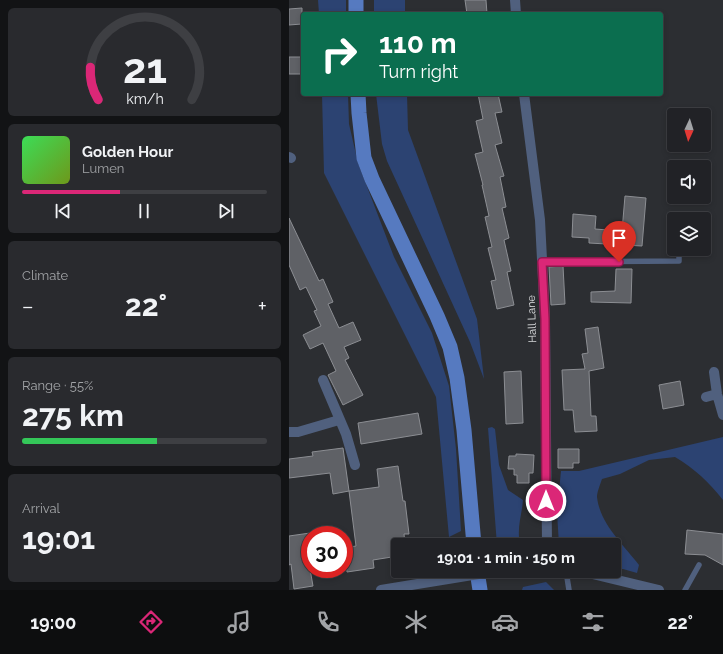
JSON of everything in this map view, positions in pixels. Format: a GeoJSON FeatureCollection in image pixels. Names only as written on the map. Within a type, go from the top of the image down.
{"type":"FeatureCollection","features":[{"type":"Feature","properties":{"kind":"street"},"geometry":{"type":"LineString","coordinates":[[515,0],[516,12]]}},
{"type":"Feature","properties":{"kind":"street","name":"Hall Lane"},"geometry":{"type":"LineString","coordinates":[[524,96],[540,220],[545,319],[547,538]]}},
{"type":"Feature","properties":{"kind":"street"},"geometry":{"type":"LineString","coordinates":[[714,372],[717,394],[723,415]]}},
{"type":"Feature","properties":{"kind":"street"},"geometry":{"type":"LineString","coordinates":[[323,380],[346,434],[355,466]]}},
{"type":"Feature","properties":{"kind":"street"},"geometry":{"type":"LineString","coordinates":[[706,397],[717,394]]}},
{"type":"Feature","properties":{"kind":"street"},"geometry":{"type":"LineString","coordinates":[[289,432],[298,432],[339,420]]}},
{"type":"Feature","properties":{"kind":"street"},"geometry":{"type":"LineString","coordinates":[[381,590],[448,578]]}},
{"type":"Feature","properties":{"kind":"street"},"geometry":{"type":"LineString","coordinates":[[609,578],[659,590]]}},
{"type":"Feature","properties":{"kind":"lane"},"geometry":{"type":"LineString","coordinates":[[542,262],[679,261],[679,256]]}},
{"type":"Feature","properties":{"kind":"lane"},"geometry":{"type":"LineString","coordinates":[[685,590],[699,565]]}},
{"type":"Feature","properties":{"kind":"lane"},"geometry":{"type":"LineString","coordinates":[[567,578],[569,590]]}},
{"type":"Feature","properties":{"kind":"shaded area"},"geometry":{"type":"Polygon","coordinates":[[[318,0],[346,0],[346,12],[319,12],[318,0]]]}},
{"type":"Feature","properties":{"kind":"shaded area"},"geometry":{"type":"Polygon","coordinates":[[[374,0],[405,0],[405,12],[374,12],[374,0]]]}},
{"type":"Feature","properties":{"kind":"shaded area"},"geometry":{"type":"Polygon","coordinates":[[[322,96],[348,96],[349,124],[358,163],[394,257],[432,333],[449,386],[456,449],[461,531],[449,537],[436,397],[324,173],[322,96]]]}},
{"type":"Feature","properties":{"kind":"shaded area"},"geometry":{"type":"Polygon","coordinates":[[[376,96],[407,96],[408,130],[477,319],[484,379],[470,342],[387,161],[382,144],[376,96]]]}},
{"type":"Feature","properties":{"kind":"shaded area"},"geometry":{"type":"Polygon","coordinates":[[[492,427],[495,429],[499,465],[508,490],[523,500],[519,528],[520,538],[496,538],[488,428],[492,427]]]}},
{"type":"Feature","properties":{"kind":"shaded area"},"geometry":{"type":"Polygon","coordinates":[[[723,437],[723,500],[701,476],[675,457],[649,460],[620,474],[602,479],[597,495],[599,507],[607,525],[617,538],[559,538],[557,512],[561,471],[579,471],[723,437]]]}},
{"type":"Feature","properties":{"kind":"shaded area"},"geometry":{"type":"Polygon","coordinates":[[[621,543],[639,565],[637,573],[621,569],[621,543]]]}},
{"type":"Feature","properties":{"kind":"shaded area"},"geometry":{"type":"Polygon","coordinates":[[[546,582],[554,590],[522,590],[523,587],[546,582]]]}},
{"type":"Feature","properties":{"kind":"building"},"geometry":{"type":"Polygon","coordinates":[[[465,0],[486,0],[487,12],[467,12],[465,0]]]}},
{"type":"Feature","properties":{"kind":"building"},"geometry":{"type":"Polygon","coordinates":[[[302,8],[301,24],[289,25],[289,9],[302,8]]]}},
{"type":"Feature","properties":{"kind":"building"},"geometry":{"type":"Polygon","coordinates":[[[289,57],[301,57],[301,74],[289,74],[289,57]]]}},
{"type":"Feature","properties":{"kind":"building"},"geometry":{"type":"Polygon","coordinates":[[[478,96],[498,96],[502,112],[495,113],[502,143],[495,145],[504,176],[500,177],[506,207],[502,208],[509,238],[504,240],[511,271],[507,272],[514,305],[497,309],[491,281],[496,280],[488,248],[492,247],[485,217],[489,216],[475,154],[483,152],[476,121],[483,119],[478,96]]]}},
{"type":"Feature","properties":{"kind":"building"},"geometry":{"type":"Polygon","coordinates":[[[625,196],[646,198],[642,246],[589,243],[589,238],[572,237],[573,214],[596,216],[595,229],[622,231],[625,196]]]}},
{"type":"Feature","properties":{"kind":"building"},"geometry":{"type":"Polygon","coordinates":[[[289,218],[319,281],[323,279],[333,302],[328,304],[339,328],[353,322],[361,340],[344,347],[349,358],[345,360],[363,395],[343,405],[328,375],[336,371],[323,343],[310,349],[303,335],[321,326],[314,311],[317,310],[306,287],[300,290],[289,265],[289,218]]]}},
{"type":"Feature","properties":{"kind":"building"},"geometry":{"type":"Polygon","coordinates":[[[563,266],[565,304],[551,305],[549,267],[563,266]]]}},
{"type":"Feature","properties":{"kind":"building"},"geometry":{"type":"Polygon","coordinates":[[[616,269],[632,269],[631,303],[591,302],[591,292],[615,291],[616,269]]]}},
{"type":"Feature","properties":{"kind":"building"},"geometry":{"type":"Polygon","coordinates":[[[598,327],[604,368],[589,371],[591,416],[596,416],[597,431],[575,432],[573,410],[564,410],[562,370],[585,369],[582,354],[588,353],[585,329],[598,327]]]}},
{"type":"Feature","properties":{"kind":"building"},"geometry":{"type":"Polygon","coordinates":[[[521,371],[523,423],[506,424],[504,372],[521,371]]]}},
{"type":"Feature","properties":{"kind":"building"},"geometry":{"type":"Polygon","coordinates":[[[680,381],[684,405],[663,409],[659,385],[680,381]]]}},
{"type":"Feature","properties":{"kind":"building"},"geometry":{"type":"Polygon","coordinates":[[[418,413],[422,434],[361,444],[358,423],[418,413]]]}},
{"type":"Feature","properties":{"kind":"building"},"geometry":{"type":"Polygon","coordinates":[[[343,448],[349,491],[333,494],[330,473],[289,478],[289,459],[313,456],[312,452],[343,448]]]}},
{"type":"Feature","properties":{"kind":"building"},"geometry":{"type":"Polygon","coordinates":[[[558,449],[579,449],[579,463],[573,463],[573,468],[558,468],[558,449]]]}},
{"type":"Feature","properties":{"kind":"building"},"geometry":{"type":"Polygon","coordinates":[[[516,454],[534,455],[533,473],[529,473],[529,483],[517,483],[517,475],[514,475],[514,469],[508,469],[509,456],[516,456],[516,454]]]}},
{"type":"Feature","properties":{"kind":"building"},"geometry":{"type":"Polygon","coordinates":[[[398,466],[403,501],[405,501],[409,534],[404,534],[404,538],[391,538],[391,557],[373,560],[374,568],[353,571],[353,546],[356,546],[349,491],[379,487],[377,469],[398,466]]]}},
{"type":"Feature","properties":{"kind":"building"},"geometry":{"type":"Polygon","coordinates":[[[687,530],[723,534],[723,565],[705,555],[685,554],[687,530]]]}},
{"type":"Feature","properties":{"kind":"building"},"geometry":{"type":"Polygon","coordinates":[[[301,534],[301,578],[312,578],[313,586],[294,589],[291,564],[289,565],[289,536],[301,534]]]}},
{"type":"Feature","properties":{"kind":"waterway"},"geometry":{"type":"LineString","coordinates":[[356,0],[356,12]]}},
{"type":"Feature","properties":{"kind":"waterway"},"geometry":{"type":"LineString","coordinates":[[358,96],[364,158],[372,179],[437,316],[450,347],[457,378],[464,430],[473,538]]}},
{"type":"Feature","properties":{"kind":"waterway"},"geometry":{"type":"LineString","coordinates":[[478,578],[480,590]]}},
{"type":"Feature","properties":{"kind":"route"},"geometry":{"type":"LineString","coordinates":[[546,501],[545,319],[542,262],[619,262]]}}]}
